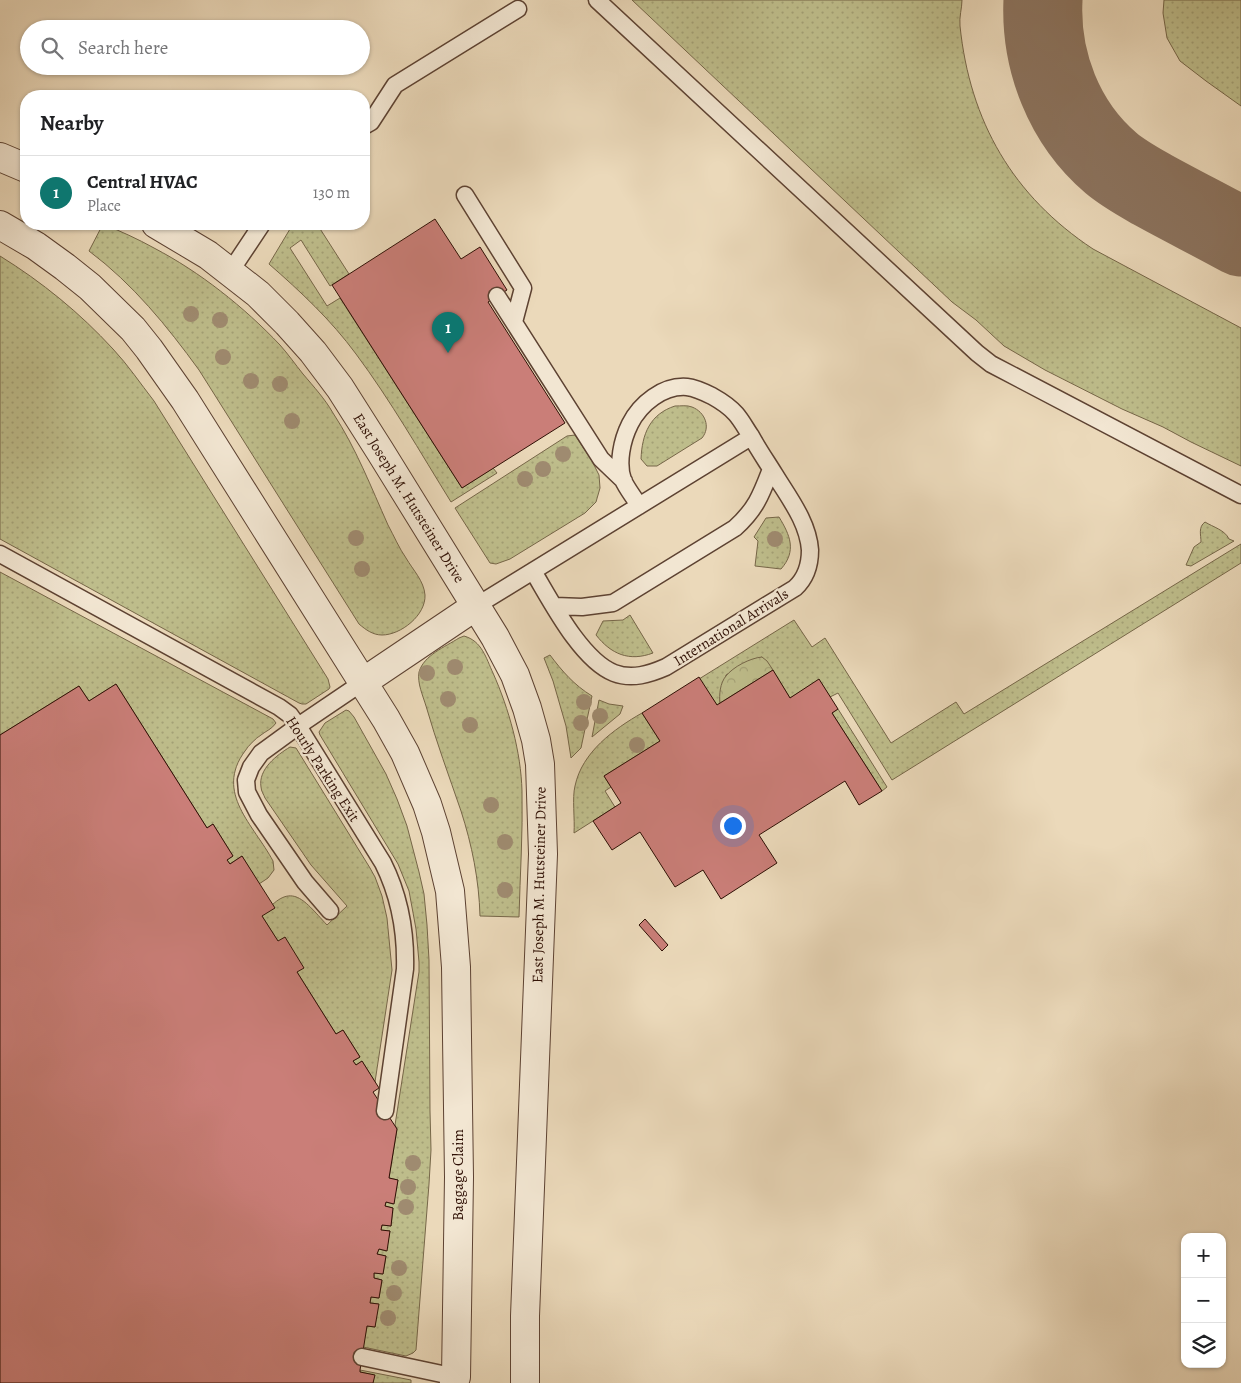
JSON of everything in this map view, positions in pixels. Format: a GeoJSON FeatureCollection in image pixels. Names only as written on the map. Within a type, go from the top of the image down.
{"type":"FeatureCollection","features":[{"type":"Feature","properties":{"kind":"street"},"geometry":{"type":"LineString","coordinates":[[0,157],[20,165]]}},
{"type":"Feature","properties":{"kind":"street","name":"Baggage Claim"},"geometry":{"type":"LineString","coordinates":[[0,225],[65,266],[90,287],[133,329],[149,349],[185,400],[363,682],[405,753],[417,780],[433,822],[450,890],[456,967],[459,1177],[456,1381]]}},
{"type":"Feature","properties":{"kind":"street","name":"East Joseph M. Hutsteiner Drive"},"geometry":{"type":"LineString","coordinates":[[167,230],[193,245],[258,294],[313,352],[340,388],[495,637],[515,675],[527,708],[536,740],[540,764],[543,854],[524,1383]]}},
{"type":"Feature","properties":{"kind":"street"},"geometry":{"type":"LineString","coordinates":[[363,682],[476,606]]}},
{"type":"Feature","properties":{"kind":"lane"},"geometry":{"type":"LineString","coordinates":[[597,0],[991,364],[1241,495]]}},
{"type":"Feature","properties":{"kind":"lane"},"geometry":{"type":"LineString","coordinates":[[370,123],[396,85],[518,10]]}},
{"type":"Feature","properties":{"kind":"lane"},"geometry":{"type":"LineString","coordinates":[[465,195],[523,288],[514,322]]}},
{"type":"Feature","properties":{"kind":"lane"},"geometry":{"type":"LineString","coordinates":[[230,272],[258,230]]}},
{"type":"Feature","properties":{"kind":"lane"},"geometry":{"type":"LineString","coordinates":[[497,296],[601,459],[624,481],[639,506]]}},
{"type":"Feature","properties":{"kind":"lane","name":"International Arrivals"},"geometry":{"type":"LineString","coordinates":[[533,571],[576,639],[594,660],[614,673],[628,676],[652,674],[666,667],[802,582],[807,572],[810,550],[804,525],[738,416],[729,406],[696,389],[686,387],[676,387],[656,395],[639,410],[629,426],[621,455],[621,472],[624,481]]}},
{"type":"Feature","properties":{"kind":"lane"},"geometry":{"type":"LineString","coordinates":[[476,606],[751,437]]}},
{"type":"Feature","properties":{"kind":"lane"},"geometry":{"type":"LineString","coordinates":[[555,606],[582,607],[613,603],[735,528],[755,508],[771,469]]}},
{"type":"Feature","properties":{"kind":"lane","name":"Hourly Parking Exit"},"geometry":{"type":"LineString","coordinates":[[0,554],[279,707],[290,715],[298,726],[383,863],[399,907],[406,954],[405,969],[385,1111]]}},
{"type":"Feature","properties":{"kind":"lane"},"geometry":{"type":"LineString","coordinates":[[330,911],[305,882],[259,815],[247,792],[246,780],[255,760],[261,754],[298,726],[363,682]]}},
{"type":"Feature","properties":{"kind":"lane"},"geometry":{"type":"LineString","coordinates":[[362,1357],[456,1381]]}},
{"type":"Feature","properties":{"kind":"green space"},"geometry":{"type":"Polygon","coordinates":[[[632,0],[962,0],[960,26],[965,61],[974,94],[985,125],[1000,154],[1018,180],[1040,205],[1065,228],[1093,249],[1241,328],[1241,466],[1122,409],[1045,370],[1004,346],[976,320],[952,302],[632,0]]]}},
{"type":"Feature","properties":{"kind":"green space"},"geometry":{"type":"Polygon","coordinates":[[[1164,0],[1241,0],[1241,106],[1180,61],[1167,38],[1163,13],[1164,0]]]}},
{"type":"Feature","properties":{"kind":"green space"},"geometry":{"type":"Polygon","coordinates":[[[100,230],[117,230],[135,238],[205,279],[252,317],[280,345],[323,398],[341,426],[363,468],[388,525],[423,585],[425,595],[421,610],[404,628],[397,632],[382,635],[370,632],[359,624],[199,370],[148,306],[120,277],[89,251],[100,230]]]}},
{"type":"Feature","properties":{"kind":"green space"},"geometry":{"type":"Polygon","coordinates":[[[289,230],[321,230],[349,274],[330,286],[301,240],[290,248],[327,306],[340,298],[462,488],[493,468],[497,473],[451,502],[393,408],[356,354],[315,307],[269,264],[289,230]]]}},
{"type":"Feature","properties":{"kind":"green space"},"geometry":{"type":"Polygon","coordinates":[[[0,256],[46,287],[74,311],[113,349],[134,374],[154,401],[328,679],[329,689],[306,704],[299,703],[0,539],[0,256]]]}},
{"type":"Feature","properties":{"kind":"green space"},"geometry":{"type":"Polygon","coordinates":[[[675,406],[690,406],[697,409],[705,420],[705,434],[702,438],[657,466],[647,466],[641,459],[643,441],[649,426],[659,414],[675,406]]]}},
{"type":"Feature","properties":{"kind":"green space"},"geometry":{"type":"Polygon","coordinates":[[[575,435],[599,475],[600,488],[596,502],[585,513],[510,559],[496,564],[490,563],[455,508],[567,436],[575,435]]]}},
{"type":"Feature","properties":{"kind":"green space"},"geometry":{"type":"Polygon","coordinates":[[[779,517],[789,537],[789,556],[781,569],[755,566],[758,541],[754,537],[766,518],[779,517]]]}},
{"type":"Feature","properties":{"kind":"green space"},"geometry":{"type":"Polygon","coordinates":[[[1205,522],[1222,531],[1229,539],[1234,541],[1191,566],[1186,565],[1194,547],[1201,542],[1201,529],[1205,522]]]}},
{"type":"Feature","properties":{"kind":"green space"},"geometry":{"type":"Polygon","coordinates":[[[1241,544],[1241,563],[892,780],[838,693],[830,697],[819,680],[790,698],[770,666],[762,657],[747,662],[726,675],[720,703],[717,705],[699,679],[794,620],[812,647],[825,638],[891,743],[956,702],[964,714],[1241,544]]]}},
{"type":"Feature","properties":{"kind":"green space"},"geometry":{"type":"Polygon","coordinates":[[[0,572],[273,719],[276,723],[254,740],[245,751],[237,766],[234,781],[235,795],[240,808],[273,861],[274,870],[268,878],[259,884],[242,856],[230,864],[227,860],[233,856],[213,824],[207,828],[116,684],[89,701],[79,686],[0,735],[0,572]]]}},
{"type":"Feature","properties":{"kind":"green space"},"geometry":{"type":"Polygon","coordinates":[[[630,615],[653,653],[636,657],[621,654],[608,647],[596,635],[603,621],[623,620],[630,615]]]}},
{"type":"Feature","properties":{"kind":"green space"},"geometry":{"type":"Polygon","coordinates":[[[464,636],[475,642],[485,656],[504,701],[517,746],[522,791],[519,917],[480,916],[476,876],[468,837],[420,685],[419,672],[425,661],[436,652],[464,636]]]}},
{"type":"Feature","properties":{"kind":"green space"},"geometry":{"type":"Polygon","coordinates":[[[550,655],[569,677],[592,696],[581,748],[571,758],[566,726],[544,658],[550,655]]]}},
{"type":"Feature","properties":{"kind":"green space"},"geometry":{"type":"Polygon","coordinates":[[[762,657],[773,670],[720,703],[721,686],[729,673],[747,661],[762,657]]]}},
{"type":"Feature","properties":{"kind":"green space"},"geometry":{"type":"Polygon","coordinates":[[[599,700],[623,706],[620,714],[592,737],[599,700]]]}},
{"type":"Feature","properties":{"kind":"green space"},"geometry":{"type":"Polygon","coordinates":[[[838,709],[887,787],[882,791],[832,713],[838,709]]]}},
{"type":"Feature","properties":{"kind":"green space"},"geometry":{"type":"Polygon","coordinates":[[[346,710],[354,717],[386,774],[397,799],[407,826],[419,872],[424,894],[427,925],[431,1150],[416,1350],[406,1356],[363,1347],[367,1326],[375,1327],[378,1304],[370,1303],[371,1297],[379,1298],[382,1280],[374,1278],[374,1273],[383,1274],[386,1256],[377,1254],[379,1249],[386,1251],[390,1231],[381,1230],[382,1225],[391,1226],[393,1208],[385,1206],[386,1202],[393,1204],[398,1180],[389,1178],[397,1129],[395,1125],[419,972],[416,929],[409,891],[398,864],[319,732],[325,723],[346,710]]]}},
{"type":"Feature","properties":{"kind":"green space"},"geometry":{"type":"Polygon","coordinates":[[[642,713],[660,741],[604,776],[611,787],[605,791],[615,807],[574,833],[574,791],[584,763],[610,734],[642,713]]]}},
{"type":"Feature","properties":{"kind":"green space"},"geometry":{"type":"Polygon","coordinates":[[[290,747],[296,748],[370,868],[382,896],[387,918],[392,970],[375,1082],[362,1061],[356,1065],[353,1061],[360,1057],[343,1030],[336,1034],[262,916],[281,898],[289,896],[303,901],[327,925],[347,906],[311,865],[262,791],[261,780],[265,769],[274,758],[290,747]]]}},
{"type":"Feature","properties":{"kind":"green space"},"geometry":{"type":"Polygon","coordinates":[[[360,1370],[411,1380],[411,1383],[373,1383],[374,1375],[360,1372],[360,1370]]]}},
{"type":"Feature","properties":{"kind":"building"},"geometry":{"type":"Polygon","coordinates":[[[435,219],[461,259],[480,247],[507,290],[488,302],[565,423],[462,488],[332,285],[435,219]]]}},
{"type":"Feature","properties":{"kind":"building"},"geometry":{"type":"Polygon","coordinates":[[[773,670],[790,698],[819,679],[838,709],[832,713],[882,791],[859,805],[845,781],[759,835],[777,863],[721,899],[703,870],[675,887],[640,832],[612,850],[593,821],[621,803],[604,776],[660,741],[642,713],[699,677],[717,705],[773,670]]]}},
{"type":"Feature","properties":{"kind":"building"},"geometry":{"type":"Polygon","coordinates":[[[116,684],[207,828],[213,824],[233,856],[227,860],[230,864],[242,856],[275,908],[262,916],[278,941],[285,937],[304,968],[297,972],[336,1034],[343,1030],[360,1057],[353,1061],[356,1065],[362,1061],[379,1088],[373,1092],[397,1129],[389,1178],[398,1180],[394,1204],[386,1202],[385,1206],[393,1208],[391,1226],[382,1225],[381,1230],[390,1231],[387,1251],[379,1249],[377,1254],[386,1256],[383,1274],[374,1273],[374,1278],[382,1280],[379,1298],[371,1297],[370,1303],[379,1304],[375,1327],[367,1326],[360,1370],[360,1372],[375,1375],[373,1383],[0,1383],[0,735],[79,686],[89,701],[116,684]]]}},
{"type":"Feature","properties":{"kind":"building"},"geometry":{"type":"Polygon","coordinates":[[[645,919],[668,945],[662,951],[639,925],[645,919]]]}},
{"type":"Feature","properties":{"kind":"taxiway"},"geometry":{"type":"LineString","coordinates":[[1043,0],[1046,46],[1058,89],[1068,110],[1094,147],[1111,163],[1132,178],[1241,237]]}},
{"type":"Feature","properties":{"kind":"place","name":"Central HVAC"},"geometry":{"type":"Point","coordinates":[448,353]}}]}
